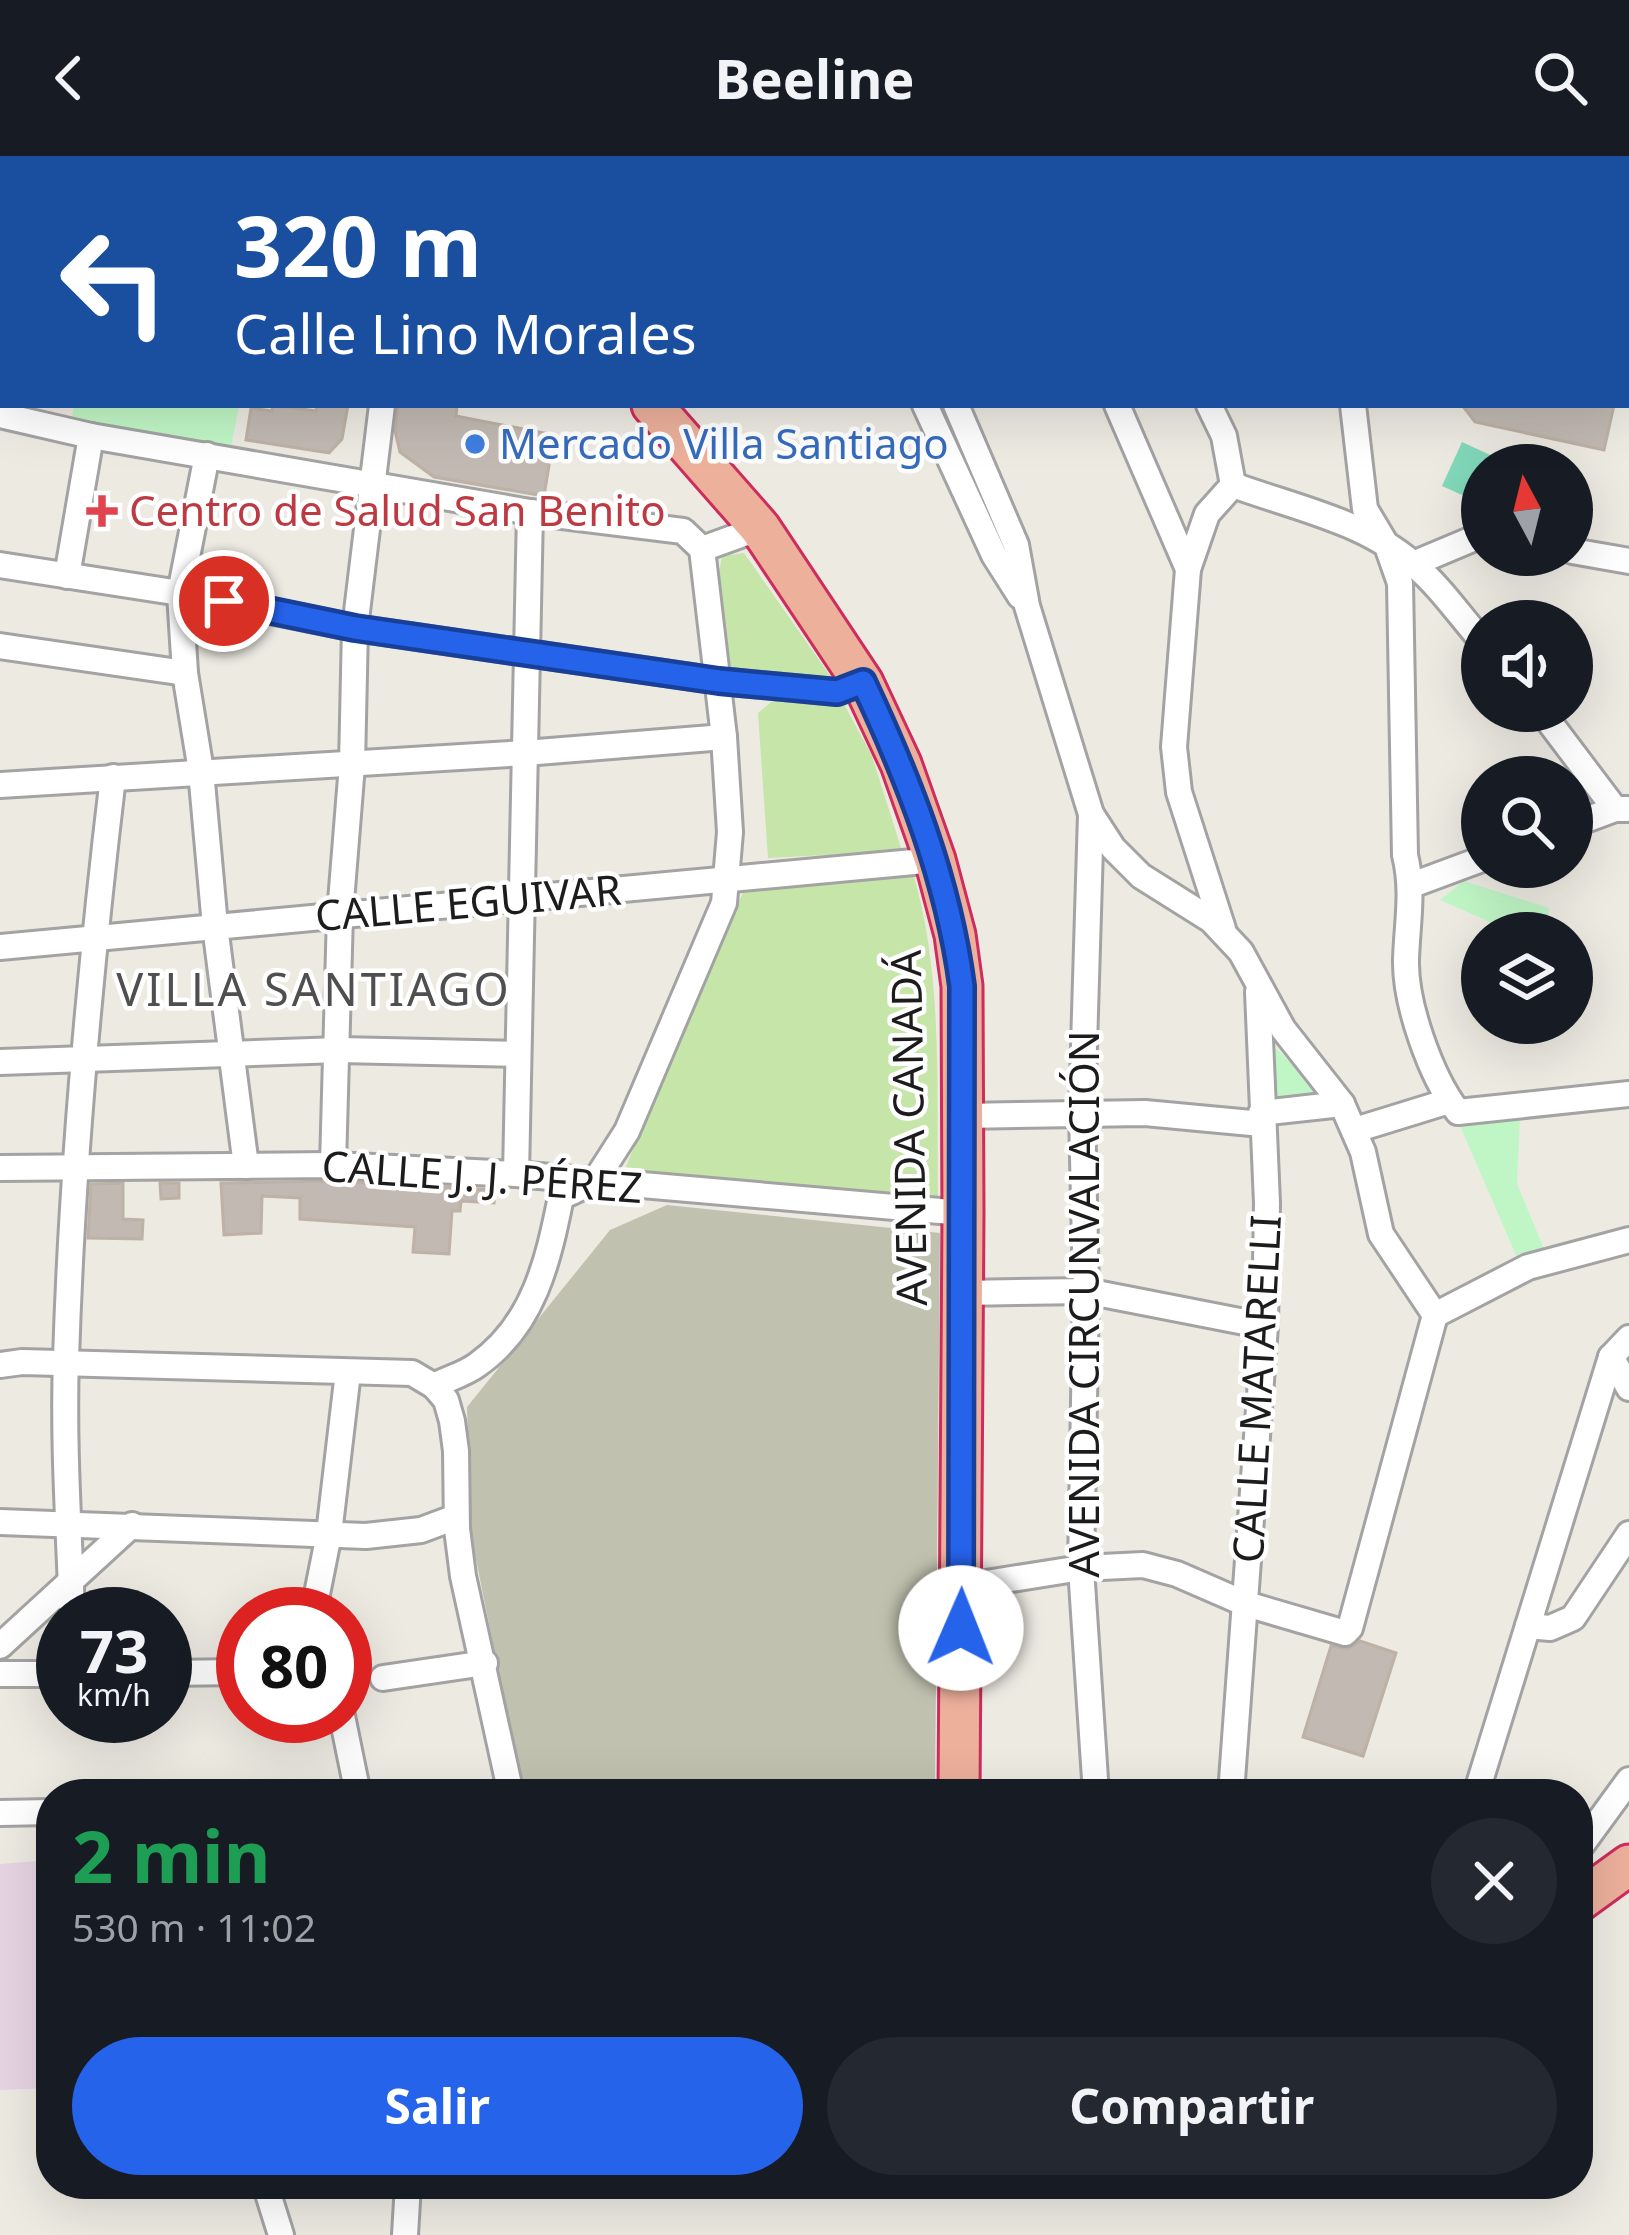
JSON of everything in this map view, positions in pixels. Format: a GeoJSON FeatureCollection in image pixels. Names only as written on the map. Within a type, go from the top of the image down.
{"type":"FeatureCollection","features":[{"type":"Feature","properties":{"kind":"highway","name":"AVENIDA CANADÁ"},"geometry":{"type":"LineString","coordinates":[[655,408],[760,528],[863,682],[901,764],[955,935],[962,986],[959,1779]]}},
{"type":"Feature","properties":{"kind":"highway"},"geometry":{"type":"LineString","coordinates":[[1593,1891],[1629,1865]]}},
{"type":"Feature","properties":{"kind":"street"},"geometry":{"type":"LineString","coordinates":[[333,1165],[355,628],[382,408]]}},
{"type":"Feature","properties":{"kind":"street"},"geometry":{"type":"LineString","coordinates":[[926,408],[994,555],[1027,606]]}},
{"type":"Feature","properties":{"kind":"street"},"geometry":{"type":"LineString","coordinates":[[957,408],[1016,545],[1027,606],[1091,814],[1113,848],[1141,876],[1211,920],[1240,952],[1282,1029],[1342,1104],[1355,1130],[1381,1234],[1435,1315]]}},
{"type":"Feature","properties":{"kind":"street"},"geometry":{"type":"LineString","coordinates":[[1118,408],[1188,569]]}},
{"type":"Feature","properties":{"kind":"street"},"geometry":{"type":"LineString","coordinates":[[1210,408],[1224,436],[1233,485]]}},
{"type":"Feature","properties":{"kind":"street"},"geometry":{"type":"LineString","coordinates":[[1353,408],[1365,509],[1387,546],[1400,583],[1405,855],[1412,885],[1406,964],[1413,1013],[1454,1107]]}},
{"type":"Feature","properties":{"kind":"street"},"geometry":{"type":"LineString","coordinates":[[0,415],[92,436],[693,540],[760,528]]}},
{"type":"Feature","properties":{"kind":"street"},"geometry":{"type":"LineString","coordinates":[[68,576],[92,436]]}},
{"type":"Feature","properties":{"kind":"street"},"geometry":{"type":"LineString","coordinates":[[208,455],[180,592],[214,926],[246,1166]]}},
{"type":"Feature","properties":{"kind":"street"},"geometry":{"type":"LineString","coordinates":[[1226,936],[1179,792],[1174,747],[1188,569],[1207,514],[1233,485]]}},
{"type":"Feature","properties":{"kind":"street"},"geometry":{"type":"LineString","coordinates":[[1233,485],[1327,516],[1387,546],[1413,564],[1461,618]]}},
{"type":"Feature","properties":{"kind":"street"},"geometry":{"type":"LineString","coordinates":[[516,1174],[530,512]]}},
{"type":"Feature","properties":{"kind":"street"},"geometry":{"type":"LineString","coordinates":[[434,1385],[477,1366],[521,1322],[546,1271],[561,1197],[596,1181],[627,1130],[724,903],[730,832],[724,737],[719,681],[693,540]]}},
{"type":"Feature","properties":{"kind":"street"},"geometry":{"type":"LineString","coordinates":[[1413,564],[1461,544]]}},
{"type":"Feature","properties":{"kind":"street"},"geometry":{"type":"LineString","coordinates":[[1593,555],[1629,562]]}},
{"type":"Feature","properties":{"kind":"street"},"geometry":{"type":"LineString","coordinates":[[0,565],[180,592],[355,628],[719,681],[837,692],[863,682]]}},
{"type":"Feature","properties":{"kind":"street"},"geometry":{"type":"LineString","coordinates":[[0,646],[185,673]]}},
{"type":"Feature","properties":{"kind":"street"},"geometry":{"type":"LineString","coordinates":[[1558,732],[1622,809],[1593,819]]}},
{"type":"Feature","properties":{"kind":"street"},"geometry":{"type":"LineString","coordinates":[[0,785],[724,737]]}},
{"type":"Feature","properties":{"kind":"street"},"geometry":{"type":"LineString","coordinates":[[71,1587],[65,1364],[75,1169],[93,938],[113,777]]}},
{"type":"Feature","properties":{"kind":"street","name":"AVENIDA CIRCUNVALACIÓN"},"geometry":{"type":"LineString","coordinates":[[1091,814],[1082,1112],[1086,1291],[1082,1568],[1095,1779]]}},
{"type":"Feature","properties":{"kind":"street","name":"CALLE EGUIVAR"},"geometry":{"type":"LineString","coordinates":[[0,947],[935,860]]}},
{"type":"Feature","properties":{"kind":"street"},"geometry":{"type":"LineString","coordinates":[[1412,885],[1461,867]]}},
{"type":"Feature","properties":{"kind":"street","name":"CALLE MATARELLI"},"geometry":{"type":"LineString","coordinates":[[1233,1779],[1265,1326],[1267,1203],[1258,983]]}},
{"type":"Feature","properties":{"kind":"street"},"geometry":{"type":"LineString","coordinates":[[0,1062],[339,1050],[516,1054]]}},
{"type":"Feature","properties":{"kind":"street"},"geometry":{"type":"LineString","coordinates":[[1355,1130],[1454,1107],[1629,1094]]}},
{"type":"Feature","properties":{"kind":"street"},"geometry":{"type":"LineString","coordinates":[[962,1116],[1082,1112],[1262,1119],[1342,1104]]}},
{"type":"Feature","properties":{"kind":"street","name":"CALLE J. J. PÉREZ"},"geometry":{"type":"LineString","coordinates":[[0,1168],[333,1165],[516,1174],[963,1213]]}},
{"type":"Feature","properties":{"kind":"street"},"geometry":{"type":"LineString","coordinates":[[962,1587],[1082,1568],[1143,1565],[1178,1574],[1246,1604],[1345,1633],[1435,1315],[1528,1267],[1629,1240]]}},
{"type":"Feature","properties":{"kind":"street"},"geometry":{"type":"LineString","coordinates":[[962,1293],[1086,1291],[1265,1326]]}},
{"type":"Feature","properties":{"kind":"street"},"geometry":{"type":"LineString","coordinates":[[1620,1347],[1629,1388]]}},
{"type":"Feature","properties":{"kind":"street"},"geometry":{"type":"LineString","coordinates":[[1481,1779],[1620,1347]]}},
{"type":"Feature","properties":{"kind":"street"},"geometry":{"type":"LineString","coordinates":[[0,1365],[412,1373],[434,1385],[446,1400],[452,1421],[464,1576],[509,1779]]}},
{"type":"Feature","properties":{"kind":"street"},"geometry":{"type":"LineString","coordinates":[[319,1587],[348,1372]]}},
{"type":"Feature","properties":{"kind":"street"},"geometry":{"type":"LineString","coordinates":[[0,1522],[366,1536],[421,1530],[456,1516]]}},
{"type":"Feature","properties":{"kind":"street"},"geometry":{"type":"LineString","coordinates":[[0,1646],[132,1525]]}},
{"type":"Feature","properties":{"kind":"street"},"geometry":{"type":"LineString","coordinates":[[1528,1626],[1550,1628],[1573,1618],[1629,1534]]}},
{"type":"Feature","properties":{"kind":"street"},"geometry":{"type":"LineString","coordinates":[[382,1678],[485,1663]]}},
{"type":"Feature","properties":{"kind":"street"},"geometry":{"type":"LineString","coordinates":[[0,1674],[36,1674]]}},
{"type":"Feature","properties":{"kind":"street"},"geometry":{"type":"LineString","coordinates":[[348,1743],[355,1779]]}},
{"type":"Feature","properties":{"kind":"street"},"geometry":{"type":"LineString","coordinates":[[1593,1829],[1629,1780]]}},
{"type":"Feature","properties":{"kind":"street"},"geometry":{"type":"LineString","coordinates":[[0,1813],[36,1812]]}},
{"type":"Feature","properties":{"kind":"street"},"geometry":{"type":"LineString","coordinates":[[270,2199],[280,2235]]}},
{"type":"Feature","properties":{"kind":"street"},"geometry":{"type":"LineString","coordinates":[[405,2235],[407,2199]]}},
{"type":"Feature","properties":{"kind":"shaded area"},"geometry":{"type":"Polygon","coordinates":[[[667,1205],[940,1233],[935,1779],[520,1779],[471,1534],[467,1407],[610,1230],[667,1205]]]}},
{"type":"Feature","properties":{"kind":"shaded area"},"geometry":{"type":"Polygon","coordinates":[[[36,1861],[36,2089],[0,2090],[0,1864],[36,1861]]]}},
{"type":"Feature","properties":{"kind":"green space"},"geometry":{"type":"Polygon","coordinates":[[[74,408],[238,408],[231,447],[72,419],[74,408]]]}},
{"type":"Feature","properties":{"kind":"green space"},"geometry":{"type":"Polygon","coordinates":[[[1461,444],[1461,495],[1442,486],[1461,444]]]}},
{"type":"Feature","properties":{"kind":"green space"},"geometry":{"type":"Polygon","coordinates":[[[744,553],[831,677],[731,669],[719,573],[722,556],[744,553]]]}},
{"type":"Feature","properties":{"kind":"green space"},"geometry":{"type":"Polygon","coordinates":[[[775,699],[844,704],[872,756],[902,851],[768,858],[758,713],[775,699]]]}},
{"type":"Feature","properties":{"kind":"green space"},"geometry":{"type":"Polygon","coordinates":[[[913,873],[934,994],[938,1201],[624,1171],[744,890],[913,873]]]}},
{"type":"Feature","properties":{"kind":"green space"},"geometry":{"type":"Polygon","coordinates":[[[1461,883],[1461,888],[1486,888],[1549,908],[1549,912],[1467,912],[1440,900],[1461,883]]]}},
{"type":"Feature","properties":{"kind":"green space"},"geometry":{"type":"Polygon","coordinates":[[[1277,1049],[1315,1088],[1315,1097],[1273,1104],[1270,1050],[1277,1049]]]}},
{"type":"Feature","properties":{"kind":"green space"},"geometry":{"type":"Polygon","coordinates":[[[1520,1116],[1517,1184],[1545,1251],[1518,1260],[1458,1121],[1520,1116]]]}},
{"type":"Feature","properties":{"kind":"building"},"geometry":{"type":"Polygon","coordinates":[[[251,408],[347,408],[342,439],[329,453],[246,440],[251,408]]]}},
{"type":"Feature","properties":{"kind":"building","name":"Mercado Villa Santiago"},"geometry":{"type":"Polygon","coordinates":[[[398,408],[457,408],[456,416],[554,435],[544,496],[434,477],[400,452],[395,431],[398,408]]]}},
{"type":"Feature","properties":{"kind":"building"},"geometry":{"type":"Polygon","coordinates":[[[1464,408],[1613,408],[1604,450],[1475,422],[1464,408]]]}},
{"type":"Feature","properties":{"kind":"building"},"geometry":{"type":"Polygon","coordinates":[[[333,1181],[495,1190],[494,1203],[461,1201],[460,1211],[452,1211],[449,1254],[413,1252],[415,1227],[300,1219],[300,1198],[262,1196],[261,1233],[224,1235],[221,1183],[333,1181]]]}},
{"type":"Feature","properties":{"kind":"building"},"geometry":{"type":"Polygon","coordinates":[[[123,1183],[123,1219],[143,1220],[142,1239],[88,1238],[91,1184],[123,1183]]]}},
{"type":"Feature","properties":{"kind":"building"},"geometry":{"type":"Polygon","coordinates":[[[160,1183],[179,1183],[179,1198],[161,1199],[160,1183]]]}},
{"type":"Feature","properties":{"kind":"building"},"geometry":{"type":"Polygon","coordinates":[[[1360,1641],[1396,1653],[1363,1756],[1303,1737],[1331,1646],[1348,1649],[1360,1641]]]}},
{"type":"Feature","properties":{"kind":"place","name":"Mercado Villa Santiago"},"geometry":{"type":"Point","coordinates":[475,444]}},
{"type":"Feature","properties":{"kind":"place","name":"Centro de Salud San Benito"},"geometry":{"type":"Point","coordinates":[102,511]}},
{"type":"Feature","properties":{"kind":"district","name":"VILLA SANTIAGO"},"geometry":{"type":"Point","coordinates":[314,990]}},
{"type":"Feature","properties":{"kind":"route"},"geometry":{"type":"LineString","coordinates":[[224,601],[355,628],[719,681],[837,692],[863,682],[901,764],[935,860],[955,935],[962,986],[961,1628]]}}]}
